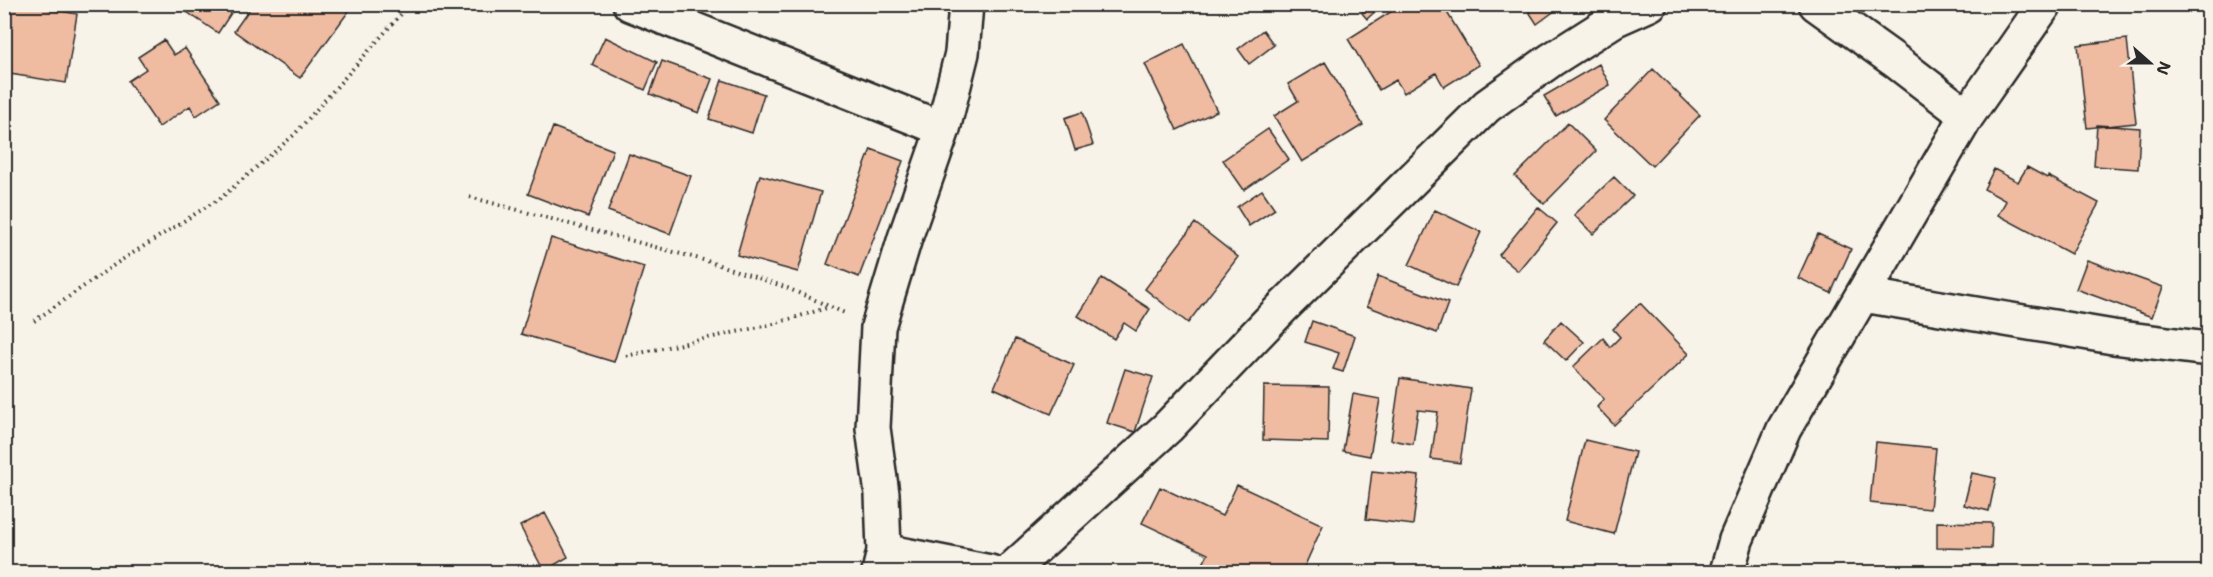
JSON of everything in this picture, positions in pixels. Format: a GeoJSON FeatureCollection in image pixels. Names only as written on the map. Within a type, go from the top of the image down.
{"type":"FeatureCollection","features":[{"type":"Feature","properties":{"kind":"street"},"geometry":{"type":"LineString","coordinates":[[630,4],[943,129]]}},
{"type":"Feature","properties":{"kind":"street"},"geometry":{"type":"LineString","coordinates":[[966,4],[962,53],[943,129],[905,238],[878,327],[873,428],[882,494],[881,562],[990,573]]}},
{"type":"Feature","properties":{"kind":"street"},"geometry":{"type":"LineString","coordinates":[[1010,573],[1168,428],[1281,309],[1487,106],[1551,60],[1614,20],[1650,4]]}},
{"type":"Feature","properties":{"kind":"street"},"geometry":{"type":"LineString","coordinates":[[1816,4],[1967,116]]}},
{"type":"Feature","properties":{"kind":"street"},"geometry":{"type":"LineString","coordinates":[[1727,573],[1736,540],[1784,429],[1967,116],[2045,4]]}},
{"type":"Feature","properties":{"kind":"street"},"geometry":{"type":"LineString","coordinates":[[1863,295],[2113,337],[2208,349]]}},
{"type":"Feature","properties":{"kind":"path"},"geometry":{"type":"LineString","coordinates":[[34,321],[117,263],[222,197],[294,135],[410,4]]}},
{"type":"Feature","properties":{"kind":"path"},"geometry":{"type":"LineString","coordinates":[[470,197],[707,261],[785,287],[878,327]]}},
{"type":"Feature","properties":{"kind":"path"},"geometry":{"type":"LineString","coordinates":[[626,356],[773,324],[831,307]]}},
{"type":"Feature","properties":{"kind":"building"},"geometry":{"type":"Polygon","coordinates":[[[4,4],[23,4],[77,14],[66,83],[4,73],[4,4]]]}},
{"type":"Feature","properties":{"kind":"building"},"geometry":{"type":"Polygon","coordinates":[[[175,4],[225,4],[233,10],[218,33],[175,4]]]}},
{"type":"Feature","properties":{"kind":"building"},"geometry":{"type":"Polygon","coordinates":[[[253,4],[354,4],[300,78],[234,31],[253,4]]]}},
{"type":"Feature","properties":{"kind":"building"},"geometry":{"type":"Polygon","coordinates":[[[1371,4],[1383,4],[1367,19],[1362,13],[1371,4]]]}},
{"type":"Feature","properties":{"kind":"building"},"geometry":{"type":"Polygon","coordinates":[[[1403,4],[1429,4],[1431,8],[1442,4],[1479,65],[1444,87],[1436,73],[1404,93],[1396,80],[1379,90],[1348,39],[1403,4]]]}},
{"type":"Feature","properties":{"kind":"building"},"geometry":{"type":"Polygon","coordinates":[[[1524,4],[1564,4],[1537,24],[1524,4]]]}},
{"type":"Feature","properties":{"kind":"building"},"geometry":{"type":"Polygon","coordinates":[[[1263,30],[1274,45],[1249,64],[1238,49],[1263,30]]]}},
{"type":"Feature","properties":{"kind":"building"},"geometry":{"type":"Polygon","coordinates":[[[605,37],[657,62],[645,90],[592,65],[605,37]]]}},
{"type":"Feature","properties":{"kind":"building"},"geometry":{"type":"Polygon","coordinates":[[[2127,39],[2136,123],[2087,128],[2078,45],[2127,39]]]}},
{"type":"Feature","properties":{"kind":"building"},"geometry":{"type":"Polygon","coordinates":[[[164,40],[174,55],[185,48],[220,100],[196,116],[190,106],[159,127],[128,81],[146,69],[138,57],[164,40]]]}},
{"type":"Feature","properties":{"kind":"building"},"geometry":{"type":"Polygon","coordinates":[[[1184,44],[1217,111],[1177,130],[1145,64],[1184,44]]]}},
{"type":"Feature","properties":{"kind":"building"},"geometry":{"type":"Polygon","coordinates":[[[662,61],[712,79],[699,113],[650,94],[662,61]]]}},
{"type":"Feature","properties":{"kind":"building"},"geometry":{"type":"Polygon","coordinates":[[[1325,62],[1363,125],[1302,162],[1274,116],[1298,101],[1288,84],[1325,62]]]}},
{"type":"Feature","properties":{"kind":"building"},"geometry":{"type":"Polygon","coordinates":[[[1599,64],[1610,85],[1556,116],[1544,96],[1599,64]]]}},
{"type":"Feature","properties":{"kind":"building"},"geometry":{"type":"Polygon","coordinates":[[[1653,69],[1700,115],[1652,166],[1604,120],[1653,69]]]}},
{"type":"Feature","properties":{"kind":"building"},"geometry":{"type":"Polygon","coordinates":[[[722,80],[764,94],[752,133],[709,119],[722,80]]]}},
{"type":"Feature","properties":{"kind":"building"},"geometry":{"type":"Polygon","coordinates":[[[1082,112],[1093,145],[1075,150],[1065,118],[1082,112]]]}},
{"type":"Feature","properties":{"kind":"building"},"geometry":{"type":"Polygon","coordinates":[[[1568,123],[1596,151],[1544,204],[1515,176],[1568,123]]]}},
{"type":"Feature","properties":{"kind":"building"},"geometry":{"type":"Polygon","coordinates":[[[2097,125],[2140,128],[2138,169],[2094,166],[2097,125]]]}},
{"type":"Feature","properties":{"kind":"building"},"geometry":{"type":"Polygon","coordinates":[[[553,127],[613,150],[588,217],[528,194],[553,127]]]}},
{"type":"Feature","properties":{"kind":"building"},"geometry":{"type":"Polygon","coordinates":[[[1268,129],[1289,159],[1244,190],[1223,160],[1268,129]]]}},
{"type":"Feature","properties":{"kind":"building"},"geometry":{"type":"Polygon","coordinates":[[[871,149],[903,161],[859,277],[827,264],[871,149]]]}},
{"type":"Feature","properties":{"kind":"building"},"geometry":{"type":"Polygon","coordinates":[[[629,154],[691,176],[670,234],[608,211],[629,154]]]}},
{"type":"Feature","properties":{"kind":"building"},"geometry":{"type":"Polygon","coordinates":[[[2027,167],[2099,203],[2071,254],[1998,215],[2006,201],[1984,189],[1994,169],[2018,182],[2027,167]]]}},
{"type":"Feature","properties":{"kind":"building"},"geometry":{"type":"Polygon","coordinates":[[[760,175],[821,192],[798,272],[737,255],[760,175]]]}},
{"type":"Feature","properties":{"kind":"building"},"geometry":{"type":"Polygon","coordinates":[[[1614,177],[1633,196],[1593,234],[1574,215],[1614,177]]]}},
{"type":"Feature","properties":{"kind":"building"},"geometry":{"type":"Polygon","coordinates":[[[1262,190],[1275,209],[1249,226],[1237,207],[1262,190]]]}},
{"type":"Feature","properties":{"kind":"building"},"geometry":{"type":"Polygon","coordinates":[[[1538,207],[1557,223],[1518,271],[1499,255],[1538,207]]]}},
{"type":"Feature","properties":{"kind":"building"},"geometry":{"type":"Polygon","coordinates":[[[1435,210],[1481,232],[1456,287],[1409,265],[1435,210]]]}},
{"type":"Feature","properties":{"kind":"building"},"geometry":{"type":"Polygon","coordinates":[[[1195,223],[1238,257],[1188,323],[1145,289],[1195,223]]]}},
{"type":"Feature","properties":{"kind":"building"},"geometry":{"type":"Polygon","coordinates":[[[1818,234],[1851,249],[1831,293],[1798,278],[1818,234]]]}},
{"type":"Feature","properties":{"kind":"building"},"geometry":{"type":"Polygon","coordinates":[[[551,238],[644,267],[614,362],[521,334],[551,238]]]}},
{"type":"Feature","properties":{"kind":"building"},"geometry":{"type":"Polygon","coordinates":[[[2087,260],[2163,287],[2152,317],[2076,289],[2087,260]]]}},
{"type":"Feature","properties":{"kind":"building"},"geometry":{"type":"Polygon","coordinates":[[[1378,276],[1448,303],[1437,333],[1367,306],[1378,276]]]}},
{"type":"Feature","properties":{"kind":"building"},"geometry":{"type":"Polygon","coordinates":[[[1102,278],[1150,309],[1136,331],[1124,323],[1114,339],[1078,316],[1102,278]]]}},
{"type":"Feature","properties":{"kind":"building"},"geometry":{"type":"Polygon","coordinates":[[[1640,303],[1689,354],[1614,425],[1597,407],[1604,399],[1573,367],[1603,338],[1610,347],[1620,337],[1613,329],[1640,303]]]}},
{"type":"Feature","properties":{"kind":"building"},"geometry":{"type":"Polygon","coordinates":[[[1312,321],[1355,336],[1343,372],[1333,369],[1339,353],[1305,342],[1312,321]]]}},
{"type":"Feature","properties":{"kind":"building"},"geometry":{"type":"Polygon","coordinates":[[[1561,321],[1584,342],[1566,361],[1544,340],[1561,321]]]}},
{"type":"Feature","properties":{"kind":"building"},"geometry":{"type":"Polygon","coordinates":[[[1015,339],[1074,365],[1051,414],[994,388],[1015,339]]]}},
{"type":"Feature","properties":{"kind":"building"},"geometry":{"type":"Polygon","coordinates":[[[1125,369],[1153,377],[1135,432],[1107,423],[1125,369]]]}},
{"type":"Feature","properties":{"kind":"building"},"geometry":{"type":"Polygon","coordinates":[[[1400,378],[1471,389],[1460,463],[1431,459],[1438,412],[1418,410],[1413,444],[1391,440],[1400,378]]]}},
{"type":"Feature","properties":{"kind":"building"},"geometry":{"type":"Polygon","coordinates":[[[1264,386],[1329,387],[1328,442],[1263,440],[1264,386]]]}},
{"type":"Feature","properties":{"kind":"building"},"geometry":{"type":"Polygon","coordinates":[[[1353,394],[1380,399],[1370,456],[1343,451],[1353,394]]]}},
{"type":"Feature","properties":{"kind":"building"},"geometry":{"type":"Polygon","coordinates":[[[1585,440],[1635,452],[1614,534],[1565,521],[1585,440]]]}},
{"type":"Feature","properties":{"kind":"building"},"geometry":{"type":"Polygon","coordinates":[[[1876,442],[1936,448],[1930,509],[1870,503],[1876,442]]]}},
{"type":"Feature","properties":{"kind":"building"},"geometry":{"type":"Polygon","coordinates":[[[1372,471],[1419,476],[1413,525],[1366,519],[1372,471]]]}},
{"type":"Feature","properties":{"kind":"building"},"geometry":{"type":"Polygon","coordinates":[[[1972,473],[1996,478],[1989,511],[1964,505],[1972,473]]]}},
{"type":"Feature","properties":{"kind":"building"},"geometry":{"type":"Polygon","coordinates":[[[1237,485],[1323,525],[1302,572],[1221,572],[1203,564],[1208,554],[1142,523],[1160,487],[1222,516],[1237,485]]]}},
{"type":"Feature","properties":{"kind":"building"},"geometry":{"type":"Polygon","coordinates":[[[545,513],[568,557],[544,571],[520,526],[545,513]]]}},
{"type":"Feature","properties":{"kind":"building"},"geometry":{"type":"Polygon","coordinates":[[[1937,522],[1992,523],[1991,549],[1937,548],[1937,522]]]}}]}
